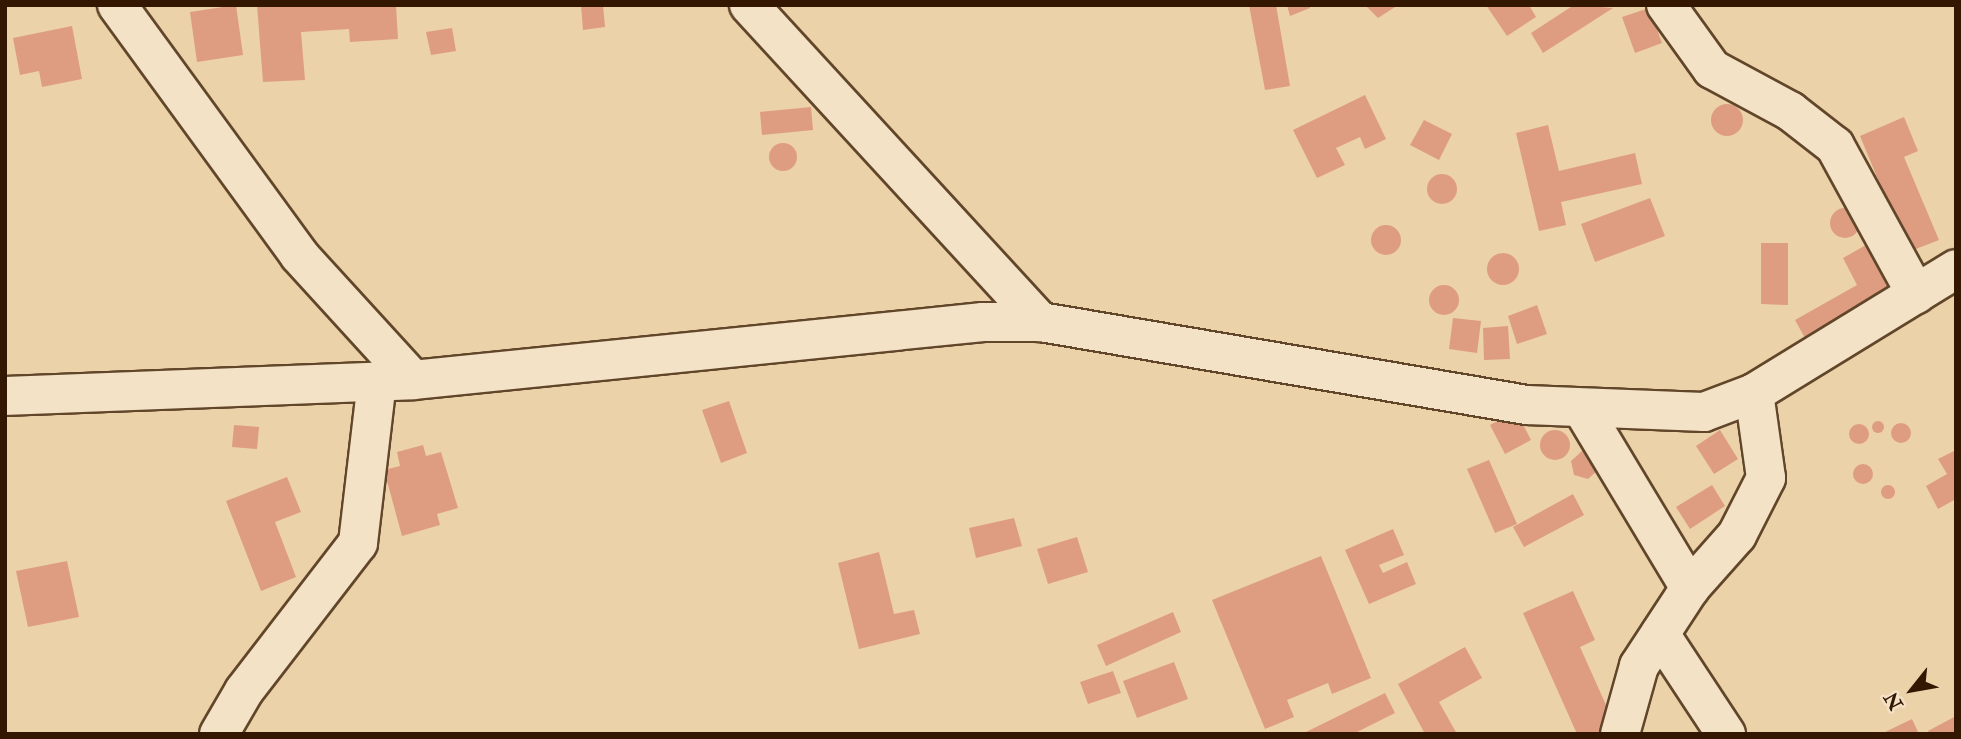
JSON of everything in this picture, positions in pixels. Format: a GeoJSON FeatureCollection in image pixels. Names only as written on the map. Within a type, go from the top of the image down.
{"type":"FeatureCollection","features":[{"type":"Feature","properties":{"kind":"street"},"geometry":{"type":"LineString","coordinates":[[117,5],[299,255],[395,381]]}},
{"type":"Feature","properties":{"kind":"street"},"geometry":{"type":"LineString","coordinates":[[748,5],[1041,321]]}},
{"type":"Feature","properties":{"kind":"street"},"geometry":{"type":"LineString","coordinates":[[1666,5],[1712,69],[1790,111],[1835,146],[1916,294]]}},
{"type":"Feature","properties":{"kind":"street"},"geometry":{"type":"LineString","coordinates":[[5,396],[395,381],[984,322],[1041,321],[1583,410],[1704,412],[1754,393],[1956,269]]}},
{"type":"Feature","properties":{"kind":"street"},"geometry":{"type":"LineString","coordinates":[[219,734],[244,691],[358,543],[395,381]]}},
{"type":"Feature","properties":{"kind":"street"},"geometry":{"type":"LineString","coordinates":[[1620,734],[1639,666],[1690,588],[1737,535],[1766,478],[1754,393]]}},
{"type":"Feature","properties":{"kind":"street"},"geometry":{"type":"LineString","coordinates":[[1583,410],[1690,588]]}},
{"type":"Feature","properties":{"kind":"street"},"geometry":{"type":"LineString","coordinates":[[1660,634],[1726,734]]}},
{"type":"Feature","properties":{"kind":"building"},"geometry":{"type":"Polygon","coordinates":[[[236,5],[243,55],[197,62],[190,12],[236,5]]]}},
{"type":"Feature","properties":{"kind":"building"},"geometry":{"type":"Polygon","coordinates":[[[257,5],[396,5],[398,39],[350,42],[349,29],[301,32],[305,80],[263,82],[257,5]]]}},
{"type":"Feature","properties":{"kind":"building"},"geometry":{"type":"Polygon","coordinates":[[[581,5],[603,5],[605,27],[583,30],[581,5]]]}},
{"type":"Feature","properties":{"kind":"building"},"geometry":{"type":"Polygon","coordinates":[[[1249,5],[1276,5],[1290,86],[1265,90],[1249,5]]]}},
{"type":"Feature","properties":{"kind":"building"},"geometry":{"type":"Polygon","coordinates":[[[1287,5],[1309,5],[1310,8],[1290,16],[1287,5]]]}},
{"type":"Feature","properties":{"kind":"building"},"geometry":{"type":"Polygon","coordinates":[[[1365,5],[1395,5],[1395,7],[1378,18],[1365,5]]]}},
{"type":"Feature","properties":{"kind":"building"},"geometry":{"type":"Polygon","coordinates":[[[1486,5],[1529,5],[1536,17],[1507,36],[1486,5]]]}},
{"type":"Feature","properties":{"kind":"building"},"geometry":{"type":"Polygon","coordinates":[[[1574,5],[1613,8],[1543,53],[1531,33],[1574,5]]]}},
{"type":"Feature","properties":{"kind":"building"},"geometry":{"type":"Polygon","coordinates":[[[1649,8],[1662,43],[1635,53],[1622,17],[1649,8]]]}},
{"type":"Feature","properties":{"kind":"building"},"geometry":{"type":"Polygon","coordinates":[[[72,26],[82,79],[42,87],[39,71],[20,75],[13,38],[72,26]]]}},
{"type":"Feature","properties":{"kind":"building"},"geometry":{"type":"Polygon","coordinates":[[[452,28],[456,51],[431,55],[426,32],[452,28]]]}},
{"type":"Feature","properties":{"kind":"building"},"geometry":{"type":"Polygon","coordinates":[[[1365,95],[1386,139],[1365,149],[1360,137],[1336,148],[1345,165],[1317,178],[1293,130],[1365,95]]]}},
{"type":"Feature","properties":{"kind":"building"},"geometry":{"type":"Polygon","coordinates":[[[1727,104],[1738,109],[1743,120],[1738,131],[1727,136],[1716,131],[1711,120],[1716,109],[1727,104]]]}},
{"type":"Feature","properties":{"kind":"building"},"geometry":{"type":"Polygon","coordinates":[[[811,107],[813,130],[762,135],[760,112],[811,107]]]}},
{"type":"Feature","properties":{"kind":"building"},"geometry":{"type":"Polygon","coordinates":[[[1904,117],[1918,151],[1904,157],[1939,240],[1908,252],[1860,136],[1904,117]]]}},
{"type":"Feature","properties":{"kind":"building"},"geometry":{"type":"Polygon","coordinates":[[[1424,120],[1452,134],[1439,160],[1410,145],[1424,120]]]}},
{"type":"Feature","properties":{"kind":"building"},"geometry":{"type":"Polygon","coordinates":[[[1548,125],[1559,171],[1635,153],[1642,184],[1561,202],[1566,225],[1539,231],[1516,133],[1548,125]]]}},
{"type":"Feature","properties":{"kind":"building"},"geometry":{"type":"Polygon","coordinates":[[[783,143],[793,147],[797,157],[793,167],[783,171],[773,167],[769,157],[773,147],[783,143]]]}},
{"type":"Feature","properties":{"kind":"building"},"geometry":{"type":"Polygon","coordinates":[[[1442,174],[1453,178],[1457,189],[1453,200],[1442,204],[1431,200],[1427,189],[1431,178],[1442,174]]]}},
{"type":"Feature","properties":{"kind":"building"},"geometry":{"type":"Polygon","coordinates":[[[1650,198],[1665,236],[1595,262],[1581,224],[1650,198]]]}},
{"type":"Feature","properties":{"kind":"building"},"geometry":{"type":"Polygon","coordinates":[[[1845,208],[1851,209],[1859,217],[1859,229],[1851,237],[1845,238],[1839,237],[1831,229],[1830,223],[1831,217],[1839,209],[1845,208]]]}},
{"type":"Feature","properties":{"kind":"building"},"geometry":{"type":"Polygon","coordinates":[[[1386,225],[1397,229],[1401,240],[1397,251],[1386,255],[1375,251],[1371,240],[1375,229],[1386,225]]]}},
{"type":"Feature","properties":{"kind":"building"},"geometry":{"type":"Polygon","coordinates":[[[1761,243],[1788,243],[1788,305],[1761,304],[1761,243]]]}},
{"type":"Feature","properties":{"kind":"building"},"geometry":{"type":"Polygon","coordinates":[[[1866,245],[1891,290],[1805,338],[1795,320],[1857,285],[1843,258],[1866,245]]]}},
{"type":"Feature","properties":{"kind":"building"},"geometry":{"type":"Polygon","coordinates":[[[1503,253],[1514,258],[1519,269],[1514,280],[1503,285],[1492,280],[1487,269],[1492,258],[1503,253]]]}},
{"type":"Feature","properties":{"kind":"building"},"geometry":{"type":"Polygon","coordinates":[[[1444,285],[1455,289],[1459,300],[1455,311],[1444,315],[1433,311],[1429,300],[1433,289],[1444,285]]]}},
{"type":"Feature","properties":{"kind":"building"},"geometry":{"type":"Polygon","coordinates":[[[1537,305],[1547,334],[1517,344],[1508,316],[1537,305]]]}},
{"type":"Feature","properties":{"kind":"building"},"geometry":{"type":"Polygon","coordinates":[[[1453,318],[1481,321],[1477,353],[1449,349],[1453,318]]]}},
{"type":"Feature","properties":{"kind":"building"},"geometry":{"type":"Polygon","coordinates":[[[1508,326],[1510,359],[1484,360],[1483,328],[1508,326]]]}},
{"type":"Feature","properties":{"kind":"building"},"geometry":{"type":"Polygon","coordinates":[[[729,401],[747,453],[721,463],[702,410],[729,401]]]}},
{"type":"Feature","properties":{"kind":"building"},"geometry":{"type":"Polygon","coordinates":[[[1516,411],[1531,440],[1505,454],[1490,425],[1516,411]]]}},
{"type":"Feature","properties":{"kind":"building"},"geometry":{"type":"Polygon","coordinates":[[[1878,421],[1884,427],[1878,433],[1872,427],[1878,421]]]}},
{"type":"Feature","properties":{"kind":"building"},"geometry":{"type":"Polygon","coordinates":[[[1901,423],[1908,426],[1911,433],[1908,440],[1901,443],[1894,440],[1891,433],[1894,426],[1901,423]]]}},
{"type":"Feature","properties":{"kind":"building"},"geometry":{"type":"Polygon","coordinates":[[[1859,424],[1866,427],[1869,434],[1866,441],[1859,444],[1852,441],[1849,434],[1852,427],[1859,424]]]}},
{"type":"Feature","properties":{"kind":"building"},"geometry":{"type":"Polygon","coordinates":[[[234,425],[259,427],[257,449],[232,447],[234,425]]]}},
{"type":"Feature","properties":{"kind":"building"},"geometry":{"type":"Polygon","coordinates":[[[1555,430],[1566,434],[1570,445],[1566,456],[1555,460],[1544,456],[1540,445],[1544,434],[1555,430]]]}},
{"type":"Feature","properties":{"kind":"building"},"geometry":{"type":"Polygon","coordinates":[[[1720,430],[1738,459],[1714,474],[1696,446],[1720,430]]]}},
{"type":"Feature","properties":{"kind":"building"},"geometry":{"type":"Polygon","coordinates":[[[423,445],[426,456],[441,452],[458,508],[437,514],[440,525],[402,536],[384,470],[400,466],[397,452],[423,445]]]}},
{"type":"Feature","properties":{"kind":"building"},"geometry":{"type":"Polygon","coordinates":[[[1956,450],[1956,499],[1938,509],[1926,486],[1947,474],[1938,459],[1956,450]]]}},
{"type":"Feature","properties":{"kind":"building"},"geometry":{"type":"Polygon","coordinates":[[[1582,451],[1595,456],[1598,470],[1588,479],[1574,475],[1571,461],[1582,451]]]}},
{"type":"Feature","properties":{"kind":"building"},"geometry":{"type":"Polygon","coordinates":[[[1489,460],[1517,524],[1495,533],[1467,469],[1489,460]]]}},
{"type":"Feature","properties":{"kind":"building"},"geometry":{"type":"Polygon","coordinates":[[[1863,464],[1870,467],[1873,474],[1870,481],[1863,484],[1856,481],[1853,474],[1856,467],[1863,464]]]}},
{"type":"Feature","properties":{"kind":"building"},"geometry":{"type":"Polygon","coordinates":[[[287,477],[301,512],[275,522],[296,577],[261,591],[226,501],[287,477]]]}},
{"type":"Feature","properties":{"kind":"building"},"geometry":{"type":"Polygon","coordinates":[[[1712,485],[1725,506],[1690,529],[1676,507],[1712,485]]]}},
{"type":"Feature","properties":{"kind":"building"},"geometry":{"type":"Polygon","coordinates":[[[1888,485],[1893,487],[1893,497],[1888,499],[1883,497],[1881,492],[1883,487],[1888,485]]]}},
{"type":"Feature","properties":{"kind":"building"},"geometry":{"type":"Polygon","coordinates":[[[1573,494],[1584,515],[1524,547],[1513,527],[1573,494]]]}},
{"type":"Feature","properties":{"kind":"building"},"geometry":{"type":"Polygon","coordinates":[[[1014,518],[1022,546],[976,558],[969,528],[1014,518]]]}},
{"type":"Feature","properties":{"kind":"building"},"geometry":{"type":"Polygon","coordinates":[[[1393,529],[1404,555],[1379,565],[1383,573],[1407,562],[1416,584],[1369,604],[1345,550],[1393,529]]]}},
{"type":"Feature","properties":{"kind":"building"},"geometry":{"type":"Polygon","coordinates":[[[1077,537],[1088,572],[1048,584],[1037,549],[1077,537]]]}},
{"type":"Feature","properties":{"kind":"building"},"geometry":{"type":"Polygon","coordinates":[[[879,552],[894,614],[914,610],[920,634],[859,649],[838,563],[879,552]]]}},
{"type":"Feature","properties":{"kind":"building"},"geometry":{"type":"Polygon","coordinates":[[[1321,556],[1371,678],[1332,694],[1328,683],[1287,700],[1294,717],[1265,729],[1212,600],[1321,556]]]}},
{"type":"Feature","properties":{"kind":"building"},"geometry":{"type":"Polygon","coordinates":[[[67,561],[79,617],[28,627],[16,571],[67,561]]]}},
{"type":"Feature","properties":{"kind":"building"},"geometry":{"type":"Polygon","coordinates":[[[1573,591],[1595,640],[1580,647],[1615,725],[1595,734],[1577,734],[1523,613],[1573,591]]]}},
{"type":"Feature","properties":{"kind":"building"},"geometry":{"type":"Polygon","coordinates":[[[1173,612],[1181,632],[1106,666],[1097,645],[1173,612]]]}},
{"type":"Feature","properties":{"kind":"building"},"geometry":{"type":"Polygon","coordinates":[[[1465,647],[1482,678],[1439,702],[1457,734],[1425,734],[1398,684],[1465,647]]]}},
{"type":"Feature","properties":{"kind":"building"},"geometry":{"type":"Polygon","coordinates":[[[1174,662],[1188,699],[1137,718],[1123,681],[1174,662]]]}},
{"type":"Feature","properties":{"kind":"building"},"geometry":{"type":"Polygon","coordinates":[[[1113,671],[1121,693],[1088,704],[1080,682],[1113,671]]]}},
{"type":"Feature","properties":{"kind":"building"},"geometry":{"type":"Polygon","coordinates":[[[1385,693],[1395,713],[1353,734],[1302,734],[1385,693]]]}},
{"type":"Feature","properties":{"kind":"building"},"geometry":{"type":"Polygon","coordinates":[[[1956,716],[1956,734],[1930,734],[1928,731],[1956,716]]]}},
{"type":"Feature","properties":{"kind":"building"},"geometry":{"type":"Polygon","coordinates":[[[1912,719],[1919,734],[1881,734],[1912,719]]]}}]}
